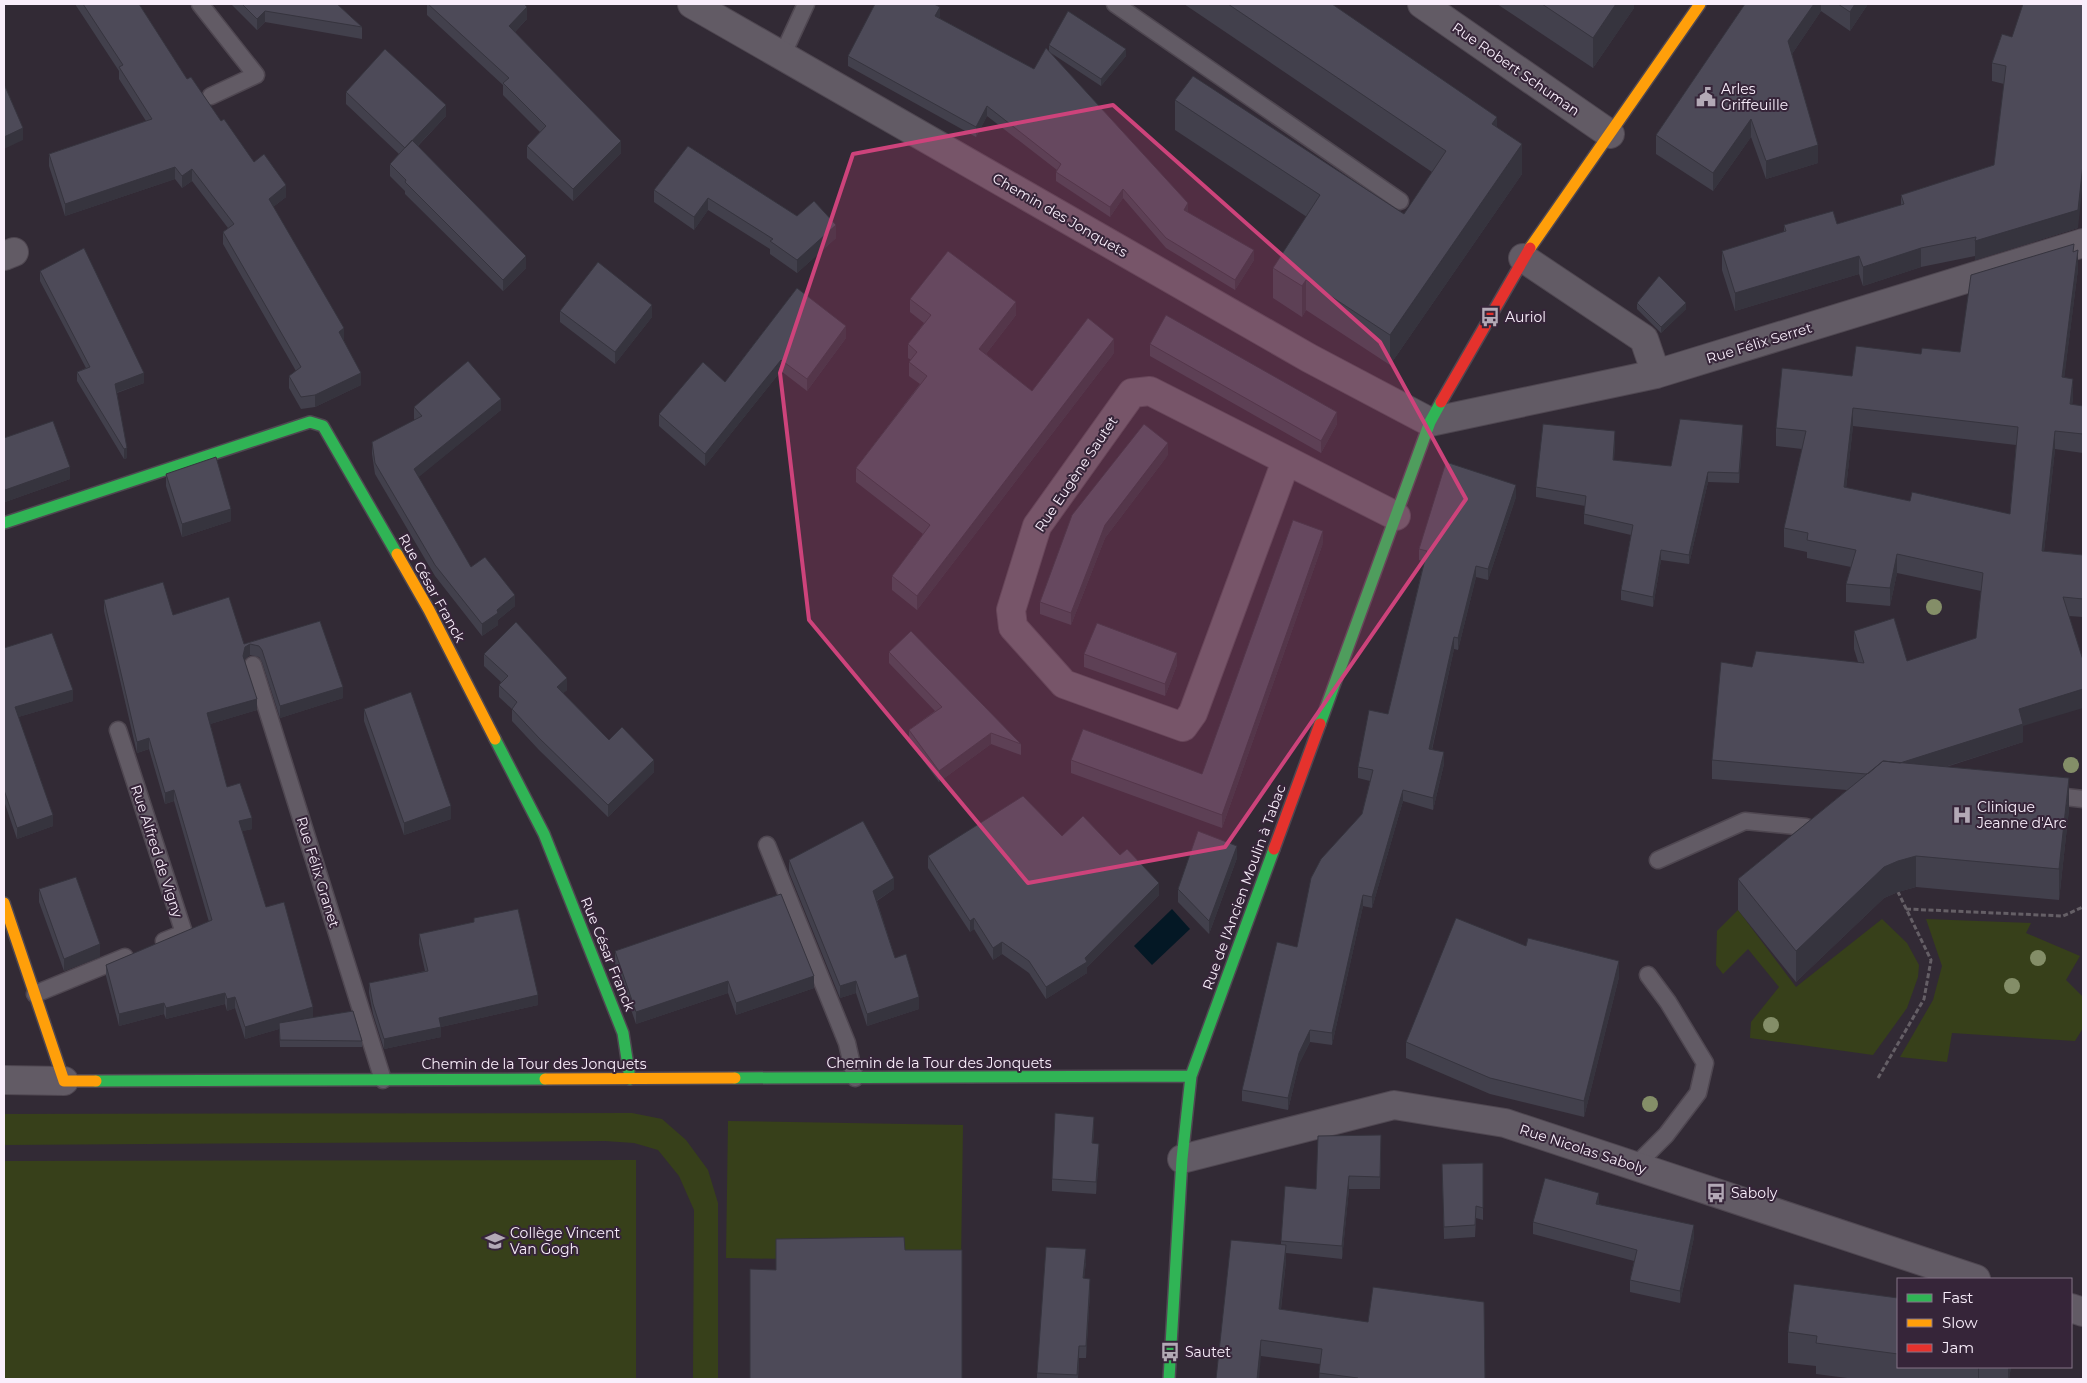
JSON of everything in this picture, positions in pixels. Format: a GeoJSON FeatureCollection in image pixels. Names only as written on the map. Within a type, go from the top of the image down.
{"type":"FeatureCollection","features":[{"type":"Feature","properties":{"kind":"street","name":"Chemin des Jonquets"},"geometry":{"type":"LineString","coordinates":[[692,4],[1309,358],[1430,422]]}},
{"type":"Feature","properties":{"kind":"street","name":"Rue Robert Schuman"},"geometry":{"type":"LineString","coordinates":[[1422,4],[1610,134]]}},
{"type":"Feature","properties":{"kind":"street","name":"Rue de l'Ancien Moulin à Tabac"},"geometry":{"type":"LineString","coordinates":[[1169,1379],[1182,1159],[1191,1076],[1430,422],[1523,258],[1700,4]]}},
{"type":"Feature","properties":{"kind":"street","name":"Rue Félix Serret"},"geometry":{"type":"LineString","coordinates":[[1430,422],[1656,374],[2083,243]]}},
{"type":"Feature","properties":{"kind":"street"},"geometry":{"type":"LineString","coordinates":[[1523,258],[1644,339],[1656,374]]}},
{"type":"Feature","properties":{"kind":"street","name":"Rue Eugène Sautet"},"geometry":{"type":"LineString","coordinates":[[1286,461],[1193,713],[1182,727],[1064,684],[1013,627],[1011,610],[1037,526],[1132,393],[1150,392],[1396,516]]}},
{"type":"Feature","properties":{"kind":"street","name":"Rue César Franck"},"geometry":{"type":"LineString","coordinates":[[4,524],[310,422],[323,426],[429,610],[544,834],[623,1033],[630,1079]]}},
{"type":"Feature","properties":{"kind":"street"},"geometry":{"type":"LineString","coordinates":[[4,904],[64,1081],[4,1080]]}},
{"type":"Feature","properties":{"kind":"street","name":"Chemin de la Tour des Jonquets"},"geometry":{"type":"LineString","coordinates":[[64,1081],[1191,1076]]}},
{"type":"Feature","properties":{"kind":"street","name":"Rue Nicolas Saboly"},"geometry":{"type":"LineString","coordinates":[[1182,1159],[1394,1106],[1505,1123],[1973,1278]]}},
{"type":"Feature","properties":{"kind":"lane"},"geometry":{"type":"LineString","coordinates":[[200,4],[256,75],[211,96]]}},
{"type":"Feature","properties":{"kind":"lane"},"geometry":{"type":"LineString","coordinates":[[782,56],[806,4]]}},
{"type":"Feature","properties":{"kind":"lane"},"geometry":{"type":"LineString","coordinates":[[1115,4],[1400,201]]}},
{"type":"Feature","properties":{"kind":"lane","name":"Rue Félix Granet"},"geometry":{"type":"LineString","coordinates":[[253,665],[383,1080]]}},
{"type":"Feature","properties":{"kind":"lane","name":"Rue Alfred de Vigny"},"geometry":{"type":"LineString","coordinates":[[35,994],[184,933],[118,730]]}},
{"type":"Feature","properties":{"kind":"lane"},"geometry":{"type":"LineString","coordinates":[[2028,792],[2083,799]]}},
{"type":"Feature","properties":{"kind":"lane"},"geometry":{"type":"LineString","coordinates":[[1658,860],[1745,821],[1806,827]]}},
{"type":"Feature","properties":{"kind":"lane"},"geometry":{"type":"LineString","coordinates":[[767,845],[847,1043],[855,1078]]}},
{"type":"Feature","properties":{"kind":"lane"},"geometry":{"type":"LineString","coordinates":[[1635,1166],[1666,1134],[1698,1093],[1705,1063],[1668,1002],[1648,975]]}},
{"type":"Feature","properties":{"kind":"path"},"geometry":{"type":"LineString","coordinates":[[1878,1078],[1924,999],[1931,960],[1898,892]]}},
{"type":"Feature","properties":{"kind":"path"},"geometry":{"type":"LineString","coordinates":[[1906,909],[2063,916],[2083,907]]}},
{"type":"Feature","properties":{"kind":"highlighted area"},"geometry":{"type":"Polygon","coordinates":[[[1113,105],[1380,342],[1466,499],[1225,847],[1028,883],[809,620],[780,373],[853,154],[1113,105]]]}},
{"type":"Feature","properties":{"kind":"green space"},"geometry":{"type":"Polygon","coordinates":[[[1738,910],[1796,987],[1882,919],[1907,943],[1919,965],[1918,977],[1907,1008],[1873,1055],[1750,1038],[1751,1022],[1779,987],[1748,949],[1723,974],[1716,965],[1717,931],[1738,910]]]}},
{"type":"Feature","properties":{"kind":"green space"},"geometry":{"type":"Polygon","coordinates":[[[1926,919],[2031,923],[2026,933],[2080,956],[2066,980],[2083,997],[2083,1028],[2075,1041],[1952,1033],[1947,1062],[1900,1057],[1933,1000],[1942,966],[1926,919]]]}},
{"type":"Feature","properties":{"kind":"green space"},"geometry":{"type":"Polygon","coordinates":[[[632,1113],[662,1119],[686,1140],[708,1170],[718,1203],[718,1379],[693,1379],[694,1210],[679,1176],[658,1150],[634,1143],[605,1141],[4,1145],[4,1114],[632,1113]]]}},
{"type":"Feature","properties":{"kind":"green space"},"geometry":{"type":"Polygon","coordinates":[[[728,1121],[963,1125],[961,1262],[726,1258],[728,1121]]]}},
{"type":"Feature","properties":{"kind":"green space"},"geometry":{"type":"Polygon","coordinates":[[[636,1160],[636,1379],[4,1379],[4,1161],[636,1160]]]}},
{"type":"Feature","properties":{"kind":"water"},"geometry":{"type":"Polygon","coordinates":[[[1172,909],[1190,929],[1152,965],[1134,946],[1172,909]]]}},
{"type":"Feature","properties":{"kind":"building"},"geometry":{"type":"Polygon","coordinates":[[[83,4],[139,4],[187,79],[191,77],[221,121],[224,119],[254,162],[264,154],[286,185],[269,199],[344,328],[339,332],[361,373],[315,395],[301,397],[289,376],[301,367],[223,232],[234,224],[192,169],[182,176],[175,167],[65,204],[49,154],[152,119],[119,67],[123,65],[83,4]]]}},
{"type":"Feature","properties":{"kind":"building"},"geometry":{"type":"Polygon","coordinates":[[[242,4],[337,4],[362,27],[265,11],[257,19],[242,4]]]}},
{"type":"Feature","properties":{"kind":"building"},"geometry":{"type":"Polygon","coordinates":[[[428,4],[524,4],[527,7],[509,26],[621,141],[573,189],[527,146],[546,126],[503,83],[509,78],[428,4]]]}},
{"type":"Feature","properties":{"kind":"building"},"geometry":{"type":"Polygon","coordinates":[[[875,4],[934,4],[940,7],[935,16],[1034,69],[1046,48],[1188,203],[1184,210],[1254,250],[1235,280],[1166,238],[1123,189],[1110,207],[1056,172],[1061,164],[987,106],[976,127],[848,56],[875,4]]]}},
{"type":"Feature","properties":{"kind":"building"},"geometry":{"type":"Polygon","coordinates":[[[1228,4],[1332,4],[1497,117],[1492,124],[1522,144],[1390,335],[1306,280],[1302,286],[1273,268],[1320,195],[1175,100],[1193,76],[1404,214],[1446,151],[1228,4]]]}},
{"type":"Feature","properties":{"kind":"building"},"geometry":{"type":"Polygon","coordinates":[[[1542,4],[1616,4],[1593,38],[1542,4]]]}},
{"type":"Feature","properties":{"kind":"building"},"geometry":{"type":"Polygon","coordinates":[[[1745,4],[1814,4],[1788,41],[1818,145],[1766,161],[1751,119],[1713,173],[1656,135],[1745,4]]]}},
{"type":"Feature","properties":{"kind":"building"},"geometry":{"type":"Polygon","coordinates":[[[1838,4],[1855,4],[1850,12],[1838,4]]]}},
{"type":"Feature","properties":{"kind":"building"},"geometry":{"type":"Polygon","coordinates":[[[2023,4],[2083,4],[2083,164],[2078,210],[1975,241],[1976,237],[1921,248],[1863,267],[1859,256],[1735,293],[1722,251],[1786,231],[1784,225],[1833,211],[1837,224],[1904,204],[1901,195],[1994,165],[2006,66],[1992,63],[2002,34],[2012,37],[2023,4]]]}},
{"type":"Feature","properties":{"kind":"building"},"geometry":{"type":"Polygon","coordinates":[[[1068,11],[1126,49],[1101,79],[1049,45],[1068,11]]]}},
{"type":"Feature","properties":{"kind":"building"},"geometry":{"type":"Polygon","coordinates":[[[385,49],[446,105],[405,148],[346,92],[385,49]]]}},
{"type":"Feature","properties":{"kind":"building"},"geometry":{"type":"Polygon","coordinates":[[[4,84],[23,128],[4,137],[4,84]]]}},
{"type":"Feature","properties":{"kind":"building"},"geometry":{"type":"Polygon","coordinates":[[[412,140],[526,256],[503,280],[405,182],[406,180],[390,164],[412,140]]]}},
{"type":"Feature","properties":{"kind":"building"},"geometry":{"type":"Polygon","coordinates":[[[688,146],[797,216],[814,201],[836,225],[797,260],[770,241],[773,239],[708,198],[694,217],[654,190],[688,146]]]}},
{"type":"Feature","properties":{"kind":"building"},"geometry":{"type":"Polygon","coordinates":[[[2074,244],[2073,252],[2078,250],[2062,377],[2073,379],[2070,404],[2083,406],[2083,434],[2055,431],[2042,551],[2083,555],[2083,599],[2063,597],[2083,660],[2083,689],[2019,709],[2023,724],[1900,763],[1883,761],[1866,774],[1712,760],[1721,662],[1752,667],[1756,651],[1864,663],[1854,631],[1894,618],[1907,661],[1976,638],[1983,573],[1897,554],[1890,588],[1846,584],[1856,550],[1807,540],[1808,533],[1784,528],[1806,431],[1776,428],[1782,368],[1852,376],[1856,346],[1921,354],[1922,348],[1960,352],[1971,275],[2074,244]],[[1853,408],[1844,487],[1910,501],[1912,492],[2010,514],[2018,427],[1853,408]]]}},
{"type":"Feature","properties":{"kind":"building"},"geometry":{"type":"Polygon","coordinates":[[[84,248],[144,373],[115,384],[127,448],[124,449],[77,372],[90,367],[40,271],[84,248]]]}},
{"type":"Feature","properties":{"kind":"building"},"geometry":{"type":"Polygon","coordinates":[[[948,251],[1016,302],[979,349],[1032,391],[1088,318],[1114,339],[917,596],[892,576],[930,525],[856,468],[927,376],[909,362],[917,352],[908,344],[931,315],[910,299],[948,251]]]}},
{"type":"Feature","properties":{"kind":"building"},"geometry":{"type":"Polygon","coordinates":[[[598,262],[652,305],[615,352],[560,311],[598,262]]]}},
{"type":"Feature","properties":{"kind":"building"},"geometry":{"type":"Polygon","coordinates":[[[1659,276],[1686,303],[1661,327],[1637,303],[1659,276]]]}},
{"type":"Feature","properties":{"kind":"building"},"geometry":{"type":"Polygon","coordinates":[[[797,288],[846,326],[807,379],[781,360],[705,454],[659,414],[703,362],[725,382],[797,288]]]}},
{"type":"Feature","properties":{"kind":"building"},"geometry":{"type":"Polygon","coordinates":[[[1166,315],[1337,412],[1321,441],[1150,344],[1166,315]]]}},
{"type":"Feature","properties":{"kind":"building"},"geometry":{"type":"Polygon","coordinates":[[[468,361],[501,399],[414,469],[471,567],[485,557],[515,595],[497,610],[498,613],[482,624],[435,565],[375,463],[372,442],[422,416],[414,407],[468,361]]]}},
{"type":"Feature","properties":{"kind":"building"},"geometry":{"type":"Polygon","coordinates":[[[1680,419],[1743,425],[1739,473],[1708,472],[1689,555],[1661,550],[1653,597],[1621,590],[1633,525],[1584,514],[1586,496],[1536,487],[1543,424],[1615,431],[1613,460],[1671,466],[1680,419]]]}},
{"type":"Feature","properties":{"kind":"building"},"geometry":{"type":"Polygon","coordinates":[[[53,421],[70,467],[5,490],[4,438],[53,421]]]}},
{"type":"Feature","properties":{"kind":"building"},"geometry":{"type":"Polygon","coordinates":[[[1144,424],[1168,443],[1105,525],[1071,613],[1040,602],[1072,515],[1144,424]]]}},
{"type":"Feature","properties":{"kind":"building"},"geometry":{"type":"Polygon","coordinates":[[[216,457],[231,509],[182,524],[166,474],[216,457]]]}},
{"type":"Feature","properties":{"kind":"building"},"geometry":{"type":"Polygon","coordinates":[[[1446,462],[1516,485],[1488,569],[1476,566],[1458,638],[1454,637],[1429,749],[1444,752],[1433,798],[1403,790],[1372,897],[1363,895],[1332,1033],[1310,1030],[1299,1053],[1288,1098],[1242,1090],[1277,942],[1297,947],[1311,878],[1321,859],[1362,814],[1373,770],[1358,767],[1369,710],[1388,714],[1427,551],[1419,549],[1446,462]]]}},
{"type":"Feature","properties":{"kind":"building"},"geometry":{"type":"Polygon","coordinates":[[[1293,520],[1323,531],[1222,815],[1071,760],[1083,729],[1202,774],[1293,520]]]}},
{"type":"Feature","properties":{"kind":"building"},"geometry":{"type":"Polygon","coordinates":[[[163,582],[173,615],[229,597],[244,644],[320,621],[343,687],[280,706],[262,650],[259,646],[250,644],[245,647],[243,656],[257,699],[207,713],[227,787],[240,783],[252,818],[239,821],[266,907],[284,902],[313,1007],[245,1027],[235,997],[227,999],[225,993],[166,1008],[164,1003],[119,1014],[106,965],[212,920],[174,790],[165,793],[149,738],[137,742],[104,600],[163,582]]]}},
{"type":"Feature","properties":{"kind":"building"},"geometry":{"type":"Polygon","coordinates":[[[516,622],[567,678],[557,687],[609,740],[622,727],[654,760],[608,805],[512,709],[517,702],[499,685],[508,676],[484,654],[516,622]]]}},
{"type":"Feature","properties":{"kind":"building"},"geometry":{"type":"Polygon","coordinates":[[[1097,623],[1177,653],[1165,684],[1084,654],[1097,623]]]}},
{"type":"Feature","properties":{"kind":"building"},"geometry":{"type":"Polygon","coordinates":[[[911,631],[1021,744],[991,733],[939,771],[909,730],[942,707],[889,652],[911,631]]]}},
{"type":"Feature","properties":{"kind":"building"},"geometry":{"type":"Polygon","coordinates":[[[52,633],[73,690],[15,707],[53,815],[17,828],[4,790],[4,648],[52,633]]]}},
{"type":"Feature","properties":{"kind":"building"},"geometry":{"type":"Polygon","coordinates":[[[411,692],[451,806],[404,823],[364,709],[411,692]]]}},
{"type":"Feature","properties":{"kind":"building"},"geometry":{"type":"Polygon","coordinates":[[[1883,761],[2069,778],[2059,869],[1916,856],[1898,861],[1884,867],[1796,951],[1738,879],[1883,761]]]}},
{"type":"Feature","properties":{"kind":"building"},"geometry":{"type":"Polygon","coordinates":[[[1023,796],[1062,836],[1083,816],[1120,855],[1127,849],[1159,883],[1085,958],[1087,962],[1046,987],[1029,961],[1002,942],[993,948],[974,918],[970,921],[928,856],[1023,796]]]}},
{"type":"Feature","properties":{"kind":"building"},"geometry":{"type":"Polygon","coordinates":[[[863,821],[894,878],[873,891],[895,958],[906,954],[919,997],[867,1014],[856,981],[840,986],[789,860],[863,821]]]}},
{"type":"Feature","properties":{"kind":"building"},"geometry":{"type":"Polygon","coordinates":[[[1198,831],[1237,846],[1209,921],[1178,889],[1198,831]]]}},
{"type":"Feature","properties":{"kind":"building"},"geometry":{"type":"Polygon","coordinates":[[[76,877],[100,944],[64,959],[39,889],[76,877]]]}},
{"type":"Feature","properties":{"kind":"building"},"geometry":{"type":"Polygon","coordinates":[[[781,894],[814,976],[736,1003],[728,981],[636,1012],[615,951],[781,894]]]}},
{"type":"Feature","properties":{"kind":"building"},"geometry":{"type":"Polygon","coordinates":[[[518,909],[538,995],[439,1018],[441,1027],[384,1039],[373,1004],[369,983],[428,971],[419,934],[474,922],[474,918],[518,909]]]}},
{"type":"Feature","properties":{"kind":"building"},"geometry":{"type":"Polygon","coordinates":[[[1456,918],[1526,946],[1528,938],[1619,961],[1584,1101],[1490,1078],[1406,1042],[1456,918]]]}},
{"type":"Feature","properties":{"kind":"building"},"geometry":{"type":"Polygon","coordinates":[[[353,1011],[362,1041],[280,1040],[279,1023],[353,1011]]]}},
{"type":"Feature","properties":{"kind":"building"},"geometry":{"type":"Polygon","coordinates":[[[1055,1113],[1094,1117],[1092,1143],[1099,1144],[1096,1182],[1052,1179],[1055,1113]]]}},
{"type":"Feature","properties":{"kind":"building"},"geometry":{"type":"Polygon","coordinates":[[[1381,1135],[1380,1177],[1349,1176],[1342,1246],[1281,1241],[1285,1186],[1316,1189],[1318,1136],[1381,1135]]]}},
{"type":"Feature","properties":{"kind":"building"},"geometry":{"type":"Polygon","coordinates":[[[1483,1163],[1483,1208],[1476,1206],[1475,1225],[1444,1227],[1442,1164],[1483,1163]]]}},
{"type":"Feature","properties":{"kind":"building"},"geometry":{"type":"Polygon","coordinates":[[[1545,1178],[1599,1193],[1596,1204],[1694,1225],[1680,1291],[1630,1280],[1637,1250],[1533,1222],[1545,1178]]]}},
{"type":"Feature","properties":{"kind":"building"},"geometry":{"type":"Polygon","coordinates":[[[904,1237],[905,1250],[962,1250],[962,1379],[750,1379],[750,1269],[776,1270],[776,1239],[904,1237]]]}},
{"type":"Feature","properties":{"kind":"building"},"geometry":{"type":"Polygon","coordinates":[[[1231,1240],[1286,1245],[1279,1309],[1368,1322],[1373,1287],[1484,1302],[1485,1379],[1358,1379],[1319,1373],[1322,1349],[1261,1340],[1257,1379],[1216,1379],[1231,1240]]]}},
{"type":"Feature","properties":{"kind":"building"},"geometry":{"type":"Polygon","coordinates":[[[1046,1247],[1086,1249],[1083,1278],[1090,1279],[1086,1346],[1079,1346],[1077,1375],[1037,1373],[1046,1247]]]}},
{"type":"Feature","properties":{"kind":"building"},"geometry":{"type":"Polygon","coordinates":[[[1794,1284],[1897,1298],[1897,1354],[1816,1343],[1817,1336],[1788,1332],[1794,1284]]]}},
{"type":"Feature","properties":{"kind":"traffic: fast"},"geometry":{"type":"LineString","coordinates":[[1320,724],[1430,422],[1441,402]]}},
{"type":"Feature","properties":{"kind":"traffic: fast"},"geometry":{"type":"LineString","coordinates":[[4,523],[310,422],[323,426],[397,554]]}},
{"type":"Feature","properties":{"kind":"traffic: fast"},"geometry":{"type":"LineString","coordinates":[[495,739],[544,834],[623,1033],[630,1079]]}},
{"type":"Feature","properties":{"kind":"traffic: fast"},"geometry":{"type":"LineString","coordinates":[[1169,1379],[1182,1159],[1191,1076],[1274,849]]}},
{"type":"Feature","properties":{"kind":"traffic: fast"},"geometry":{"type":"LineString","coordinates":[[735,1078],[1191,1076]]}},
{"type":"Feature","properties":{"kind":"traffic: fast"},"geometry":{"type":"LineString","coordinates":[[96,1081],[545,1079]]}},
{"type":"Feature","properties":{"kind":"traffic: slow"},"geometry":{"type":"LineString","coordinates":[[1530,248],[1700,4]]}},
{"type":"Feature","properties":{"kind":"traffic: slow"},"geometry":{"type":"LineString","coordinates":[[397,554],[429,610],[495,739]]}},
{"type":"Feature","properties":{"kind":"traffic: slow"},"geometry":{"type":"LineString","coordinates":[[4,903],[64,1081],[96,1081]]}},
{"type":"Feature","properties":{"kind":"traffic: slow"},"geometry":{"type":"LineString","coordinates":[[545,1079],[735,1078]]}},
{"type":"Feature","properties":{"kind":"traffic: jam"},"geometry":{"type":"LineString","coordinates":[[1441,402],[1530,248]]}},
{"type":"Feature","properties":{"kind":"traffic: jam"},"geometry":{"type":"LineString","coordinates":[[1274,849],[1320,724]]}},
{"type":"Feature","properties":{"kind":"place","name":"Arles Griffeuille"},"geometry":{"type":"Point","coordinates":[1706,97]}},
{"type":"Feature","properties":{"kind":"place","name":"Auriol"},"geometry":{"type":"Point","coordinates":[1490,317]}},
{"type":"Feature","properties":{"kind":"place","name":"Clinique Jeanne d'Arc"},"geometry":{"type":"Point","coordinates":[1962,815]}},
{"type":"Feature","properties":{"kind":"place","name":"Saboly"},"geometry":{"type":"Point","coordinates":[1716,1193]}},
{"type":"Feature","properties":{"kind":"place","name":"Collège Vincent Van Gogh"},"geometry":{"type":"Point","coordinates":[495,1241]}},
{"type":"Feature","properties":{"kind":"place","name":"Sautet"},"geometry":{"type":"Point","coordinates":[1170,1352]}}]}
